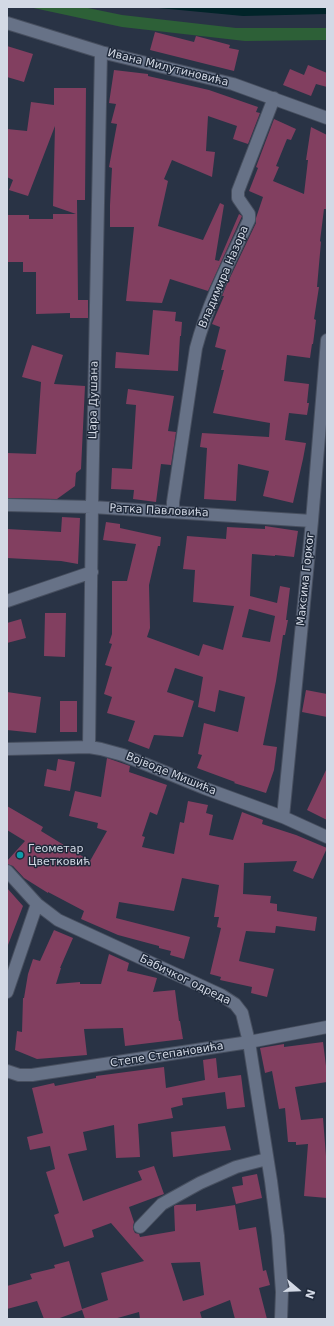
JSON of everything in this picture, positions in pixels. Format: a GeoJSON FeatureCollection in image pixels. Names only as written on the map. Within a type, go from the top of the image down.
{"type":"FeatureCollection","features":[{"type":"Feature","properties":{"kind":"street","name":"Ивана Милутиновића"},"geometry":{"type":"LineString","coordinates":[[7,23],[101,52],[233,84],[327,118]]}},
{"type":"Feature","properties":{"kind":"street","name":"Цара Душана"},"geometry":{"type":"LineString","coordinates":[[89,747],[101,52]]}},
{"type":"Feature","properties":{"kind":"street","name":"Владимира Назора"},"geometry":{"type":"LineString","coordinates":[[173,512],[173,502],[196,348],[211,302],[248,220],[249,214],[238,198],[238,191],[274,98]]}},
{"type":"Feature","properties":{"kind":"street","name":"Максима Горког"},"geometry":{"type":"LineString","coordinates":[[283,818],[312,521],[327,340]]}},
{"type":"Feature","properties":{"kind":"street","name":"Ратка Павловића"},"geometry":{"type":"LineString","coordinates":[[7,505],[92,507],[312,521]]}},
{"type":"Feature","properties":{"kind":"street"},"geometry":{"type":"LineString","coordinates":[[7,601],[92,572]]}},
{"type":"Feature","properties":{"kind":"street","name":"Војводе Мишића"},"geometry":{"type":"LineString","coordinates":[[7,749],[89,747],[123,755],[283,818],[327,837]]}},
{"type":"Feature","properties":{"kind":"street","name":"Бабичког одреда"},"geometry":{"type":"LineString","coordinates":[[7,871],[37,904],[58,920],[221,995],[235,1004],[242,1013],[249,1042],[278,1236],[282,1292],[281,1319]]}},
{"type":"Feature","properties":{"kind":"street"},"geometry":{"type":"LineString","coordinates":[[7,992],[37,904]]}},
{"type":"Feature","properties":{"kind":"street","name":"Степе Степановића"},"geometry":{"type":"LineString","coordinates":[[7,1071],[19,1075],[32,1075],[249,1042],[327,1027]]}},
{"type":"Feature","properties":{"kind":"street"},"geometry":{"type":"LineString","coordinates":[[140,1227],[162,1204],[200,1183],[236,1168],[267,1159]]}},
{"type":"Feature","properties":{"kind":"green space"},"geometry":{"type":"Polygon","coordinates":[[[29,7],[83,7],[122,15],[236,28],[327,28],[327,40],[245,41],[122,27],[29,7]]]}},
{"type":"Feature","properties":{"kind":"shaded area"},"geometry":{"type":"Polygon","coordinates":[[[148,7],[327,7],[327,14],[243,16],[148,7]]]}},
{"type":"Feature","properties":{"kind":"building"},"geometry":{"type":"Polygon","coordinates":[[[155,32],[194,42],[196,36],[230,45],[229,48],[239,50],[234,71],[150,50],[155,32]]]}},
{"type":"Feature","properties":{"kind":"building"},"geometry":{"type":"Polygon","coordinates":[[[7,46],[33,54],[24,82],[7,77],[7,46]]]}},
{"type":"Feature","properties":{"kind":"building"},"geometry":{"type":"Polygon","coordinates":[[[308,65],[327,73],[327,87],[316,84],[311,96],[283,85],[290,69],[304,75],[308,65]]]}},
{"type":"Feature","properties":{"kind":"building"},"geometry":{"type":"Polygon","coordinates":[[[114,70],[148,74],[148,76],[209,90],[258,107],[256,112],[260,113],[248,144],[233,139],[237,126],[208,116],[206,151],[215,152],[212,177],[172,160],[164,179],[168,181],[158,226],[203,240],[220,203],[224,205],[215,260],[219,261],[239,214],[242,216],[208,291],[170,279],[162,303],[126,301],[134,227],[110,227],[112,168],[109,167],[117,124],[111,123],[116,104],[109,103],[114,70]]]}},
{"type":"Feature","properties":{"kind":"building"},"geometry":{"type":"Polygon","coordinates":[[[54,88],[86,88],[85,200],[77,200],[78,300],[88,300],[88,318],[70,318],[70,313],[36,314],[36,272],[23,272],[23,262],[7,262],[7,215],[29,215],[29,219],[53,219],[53,214],[76,214],[53,206],[55,126],[28,196],[9,190],[13,180],[7,177],[7,129],[27,131],[31,102],[54,105],[54,88]]]}},
{"type":"Feature","properties":{"kind":"building"},"geometry":{"type":"Polygon","coordinates":[[[274,119],[296,129],[291,140],[287,139],[276,166],[279,167],[273,181],[304,194],[308,160],[306,160],[311,127],[327,135],[327,199],[326,209],[324,209],[320,241],[317,287],[319,287],[314,319],[316,320],[313,344],[310,358],[287,355],[284,381],[309,384],[307,403],[309,403],[307,415],[289,413],[285,440],[306,443],[293,503],[263,496],[269,471],[238,464],[236,501],[204,499],[207,448],[200,447],[202,433],[269,437],[270,423],[213,413],[224,370],[221,370],[226,350],[215,347],[220,327],[212,324],[224,296],[222,296],[226,286],[256,223],[256,218],[263,197],[249,191],[258,168],[256,167],[274,119]]]}},
{"type":"Feature","properties":{"kind":"building"},"geometry":{"type":"Polygon","coordinates":[[[153,310],[176,312],[175,321],[182,322],[178,371],[115,368],[116,352],[149,355],[153,310]]]}},
{"type":"Feature","properties":{"kind":"building"},"geometry":{"type":"Polygon","coordinates":[[[32,345],[63,355],[54,384],[85,386],[81,469],[76,473],[75,486],[57,499],[7,498],[7,453],[36,454],[41,382],[22,377],[32,345]]]}},
{"type":"Feature","properties":{"kind":"building"},"geometry":{"type":"Polygon","coordinates":[[[128,389],[174,396],[168,431],[176,432],[171,465],[161,464],[156,502],[133,499],[134,490],[111,489],[112,468],[132,469],[136,405],[126,404],[128,389]]]}},
{"type":"Feature","properties":{"kind":"building"},"geometry":{"type":"Polygon","coordinates":[[[62,517],[80,518],[78,564],[61,561],[7,558],[7,529],[61,532],[62,517]]]}},
{"type":"Feature","properties":{"kind":"building"},"geometry":{"type":"Polygon","coordinates":[[[106,522],[120,524],[120,528],[161,537],[160,546],[158,546],[149,585],[150,628],[147,637],[199,656],[203,644],[223,650],[234,606],[193,602],[195,570],[183,569],[187,536],[226,539],[227,527],[265,529],[265,526],[298,531],[294,557],[252,554],[250,596],[277,603],[280,586],[290,588],[286,620],[288,620],[285,635],[283,635],[276,681],[263,745],[277,747],[274,770],[266,793],[234,783],[235,782],[197,768],[202,755],[198,754],[204,723],[238,732],[245,697],[219,690],[215,712],[198,707],[203,677],[175,668],[167,692],[194,701],[183,737],[154,735],[149,749],[128,741],[135,721],[107,713],[112,697],[104,694],[112,667],[105,665],[112,644],[109,643],[112,634],[112,581],[127,581],[136,544],[103,540],[106,522]],[[249,609],[242,637],[270,642],[275,616],[249,609]]]}},
{"type":"Feature","properties":{"kind":"building"},"geometry":{"type":"Polygon","coordinates":[[[45,613],[66,613],[65,657],[44,656],[45,613]]]}},
{"type":"Feature","properties":{"kind":"building"},"geometry":{"type":"Polygon","coordinates":[[[21,619],[26,638],[7,643],[7,623],[21,619]]]}},
{"type":"Feature","properties":{"kind":"building"},"geometry":{"type":"Polygon","coordinates":[[[306,690],[327,694],[327,717],[302,712],[306,690]]]}},
{"type":"Feature","properties":{"kind":"building"},"geometry":{"type":"Polygon","coordinates":[[[7,692],[41,697],[36,733],[7,730],[7,692]]]}},
{"type":"Feature","properties":{"kind":"building"},"geometry":{"type":"Polygon","coordinates":[[[60,701],[77,701],[77,732],[60,732],[60,701]]]}},
{"type":"Feature","properties":{"kind":"building"},"geometry":{"type":"Polygon","coordinates":[[[107,758],[130,766],[129,772],[167,785],[157,815],[150,812],[142,836],[145,837],[142,847],[174,854],[180,822],[184,823],[188,801],[208,805],[206,813],[213,815],[209,835],[233,840],[242,812],[263,820],[262,824],[296,835],[327,848],[313,879],[293,871],[297,861],[244,863],[243,894],[271,896],[270,903],[277,904],[277,911],[317,917],[315,931],[276,926],[275,933],[246,931],[239,961],[274,969],[267,997],[251,993],[252,987],[220,980],[221,977],[210,974],[221,928],[217,927],[219,917],[214,917],[219,885],[182,878],[174,911],[119,902],[116,918],[190,937],[184,959],[170,955],[171,951],[159,948],[159,946],[118,935],[81,919],[84,911],[48,893],[24,878],[13,866],[7,864],[7,861],[25,841],[7,830],[7,806],[43,827],[41,831],[90,861],[107,831],[97,828],[98,823],[69,816],[75,791],[101,797],[107,758]]]}},
{"type":"Feature","properties":{"kind":"building"},"geometry":{"type":"Polygon","coordinates":[[[58,759],[75,762],[70,791],[44,786],[47,769],[56,771],[58,759]]]}},
{"type":"Feature","properties":{"kind":"building"},"geometry":{"type":"Polygon","coordinates":[[[327,768],[327,820],[307,810],[327,768]]]}},
{"type":"Feature","properties":{"kind":"building"},"geometry":{"type":"Polygon","coordinates":[[[7,888],[23,906],[8,945],[7,945],[7,888]]]}},
{"type":"Feature","properties":{"kind":"building"},"geometry":{"type":"Polygon","coordinates":[[[54,930],[73,938],[60,968],[56,984],[80,982],[80,984],[101,984],[109,954],[129,963],[127,971],[157,978],[153,992],[175,990],[183,1039],[125,1046],[123,1028],[84,1029],[87,1055],[37,1059],[15,1050],[17,1031],[22,1032],[23,998],[28,974],[33,959],[40,961],[54,930]]]}},
{"type":"Feature","properties":{"kind":"building"},"geometry":{"type":"Polygon","coordinates":[[[323,1042],[327,1066],[327,1082],[295,1087],[301,1120],[323,1118],[327,1156],[327,1198],[304,1196],[308,1144],[296,1145],[296,1142],[288,1142],[285,1108],[279,1109],[272,1071],[265,1073],[260,1048],[284,1044],[284,1047],[323,1042]]]}},
{"type":"Feature","properties":{"kind":"building"},"geometry":{"type":"Polygon","coordinates":[[[216,1058],[218,1078],[241,1075],[245,1107],[227,1109],[225,1092],[182,1098],[183,1105],[171,1108],[173,1118],[138,1124],[140,1157],[116,1158],[114,1125],[83,1132],[87,1150],[68,1154],[83,1201],[142,1180],[138,1171],[154,1166],[164,1194],[129,1207],[134,1222],[133,1229],[135,1233],[139,1234],[140,1237],[175,1231],[174,1206],[176,1205],[196,1204],[196,1211],[235,1205],[239,1230],[256,1227],[263,1271],[266,1270],[270,1285],[259,1288],[267,1319],[235,1319],[230,1300],[200,1312],[202,1319],[140,1319],[139,1312],[114,1319],[85,1319],[82,1310],[57,1319],[44,1319],[37,1301],[7,1309],[7,1286],[32,1279],[30,1274],[55,1268],[54,1265],[69,1261],[82,1309],[108,1300],[101,1273],[144,1261],[111,1223],[92,1230],[94,1237],[64,1247],[54,1215],[59,1213],[46,1172],[55,1169],[50,1146],[30,1150],[27,1137],[43,1133],[32,1088],[54,1083],[55,1086],[96,1078],[96,1076],[164,1067],[166,1088],[205,1080],[203,1060],[216,1058]],[[200,1262],[171,1263],[183,1301],[204,1295],[200,1262]]]}},
{"type":"Feature","properties":{"kind":"building"},"geometry":{"type":"Polygon","coordinates":[[[225,1126],[231,1150],[173,1157],[171,1132],[225,1126]]]}},
{"type":"Feature","properties":{"kind":"building"},"geometry":{"type":"Polygon","coordinates":[[[257,1174],[262,1198],[236,1204],[232,1187],[243,1185],[242,1177],[257,1174]]]}},
{"type":"Feature","properties":{"kind":"place","name":"Геометар Цветковић"},"geometry":{"type":"Point","coordinates":[20,855]}}]}
